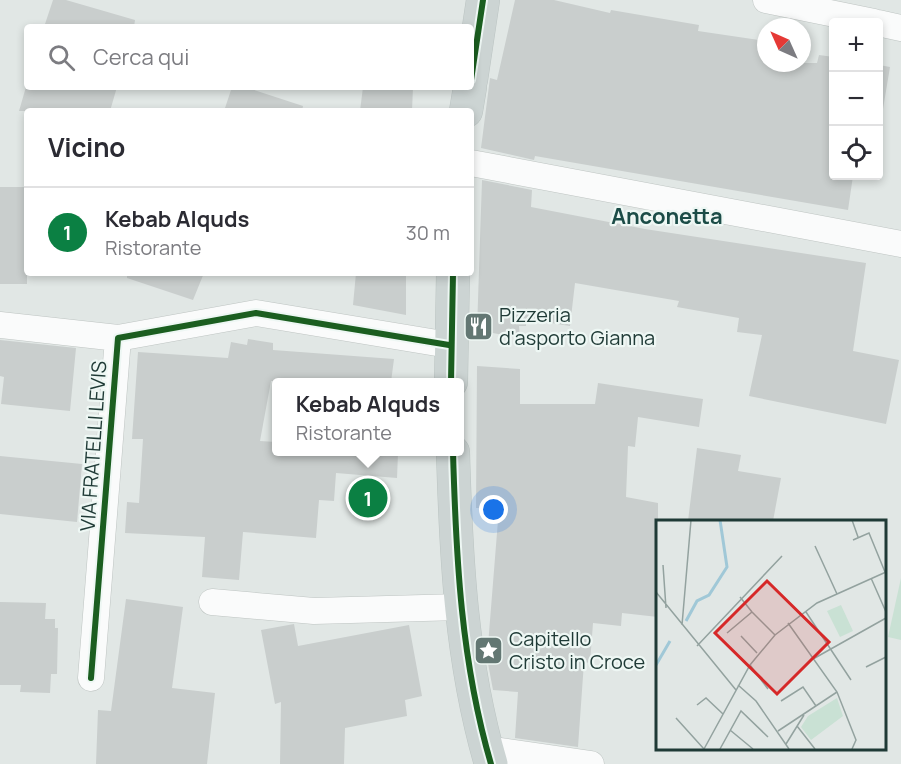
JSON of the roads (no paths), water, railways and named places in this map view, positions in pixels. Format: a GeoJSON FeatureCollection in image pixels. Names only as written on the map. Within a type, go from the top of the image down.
{"type":"FeatureCollection","features":[{"type":"Feature","properties":{"kind":"main road"},"geometry":{"type":"LineString","coordinates":[[474,60],[483,0]]}},
{"type":"Feature","properties":{"kind":"main road"},"geometry":{"type":"LineString","coordinates":[[466,108],[470,90]]}},
{"type":"Feature","properties":{"kind":"main road"},"geometry":{"type":"LineString","coordinates":[[450,378],[449,345],[453,276]]}},
{"type":"Feature","properties":{"kind":"main road"},"geometry":{"type":"LineString","coordinates":[[453,456],[460,607],[489,756]]}},
{"type":"Feature","properties":{"kind":"street"},"geometry":{"type":"LineString","coordinates":[[766,0],[854,18]]}},
{"type":"Feature","properties":{"kind":"street"},"geometry":{"type":"LineString","coordinates":[[883,24],[901,28]]}},
{"type":"Feature","properties":{"kind":"street"},"geometry":{"type":"LineString","coordinates":[[474,164],[901,244]]}},
{"type":"Feature","properties":{"kind":"street","name":"VIA FRATELLI LEVIS"},"geometry":{"type":"LineString","coordinates":[[0,325],[117,338],[256,313],[449,345]]}},
{"type":"Feature","properties":{"kind":"street","name":"VIA FRATELLI LEVIS"},"geometry":{"type":"LineString","coordinates":[[91,678],[117,338]]}},
{"type":"Feature","properties":{"kind":"street"},"geometry":{"type":"LineString","coordinates":[[212,602],[314,611],[460,607]]}},
{"type":"Feature","properties":{"kind":"street"},"geometry":{"type":"LineString","coordinates":[[489,756],[591,764]]}},
{"type":"Feature","properties":{"kind":"place","name":"Pizzeria d'asporto Gianna"},"geometry":{"type":"Point","coordinates":[478,326]}},
{"type":"Feature","properties":{"kind":"place","name":"Kebab Alquds"},"geometry":{"type":"Point","coordinates":[368,498]}},
{"type":"Feature","properties":{"kind":"place","name":"Capitello Cristo in Croce"},"geometry":{"type":"Point","coordinates":[488,650]}},
{"type":"Feature","properties":{"kind":"district","name":"Anconetta"},"geometry":{"type":"Point","coordinates":[667,216]}}]}
